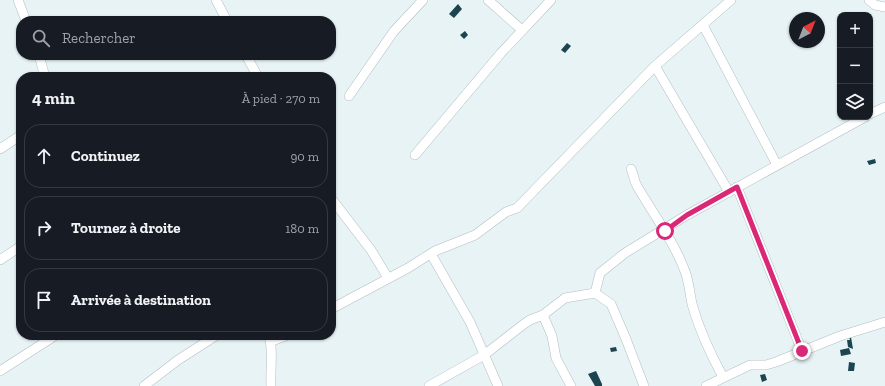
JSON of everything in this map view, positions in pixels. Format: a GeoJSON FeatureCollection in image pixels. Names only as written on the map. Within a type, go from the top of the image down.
{"type":"FeatureCollection","features":[{"type":"Feature","properties":{"kind":"street"},"geometry":{"type":"LineString","coordinates":[[18,0],[24,16]]}},
{"type":"Feature","properties":{"kind":"street"},"geometry":{"type":"LineString","coordinates":[[216,0],[224,16]]}},
{"type":"Feature","properties":{"kind":"street"},"geometry":{"type":"LineString","coordinates":[[349,96],[394,31],[423,0]]}},
{"type":"Feature","properties":{"kind":"street"},"geometry":{"type":"LineString","coordinates":[[488,0],[522,30]]}},
{"type":"Feature","properties":{"kind":"street"},"geometry":{"type":"LineString","coordinates":[[415,155],[522,30],[551,0]]}},
{"type":"Feature","properties":{"kind":"street"},"geometry":{"type":"LineString","coordinates":[[336,306],[432,254],[475,235],[506,212],[518,208],[655,66],[731,0]]}},
{"type":"Feature","properties":{"kind":"street"},"geometry":{"type":"LineString","coordinates":[[869,0],[876,5],[885,7]]}},
{"type":"Feature","properties":{"kind":"street"},"geometry":{"type":"LineString","coordinates":[[703,25],[777,165]]}},
{"type":"Feature","properties":{"kind":"street"},"geometry":{"type":"LineString","coordinates":[[40,60],[44,72]]}},
{"type":"Feature","properties":{"kind":"street"},"geometry":{"type":"LineString","coordinates":[[249,60],[255,72]]}},
{"type":"Feature","properties":{"kind":"street"},"geometry":{"type":"LineString","coordinates":[[655,66],[729,192]]}},
{"type":"Feature","properties":{"kind":"street"},"geometry":{"type":"LineString","coordinates":[[873,112],[885,106]]}},
{"type":"Feature","properties":{"kind":"street"},"geometry":{"type":"LineString","coordinates":[[595,293],[600,273],[625,253],[665,231],[687,215],[860,120]]}},
{"type":"Feature","properties":{"kind":"street"},"geometry":{"type":"LineString","coordinates":[[0,149],[16,138]]}},
{"type":"Feature","properties":{"kind":"street"},"geometry":{"type":"LineString","coordinates":[[631,169],[635,184],[665,231],[686,275],[692,305],[698,322],[713,359],[723,377]]}},
{"type":"Feature","properties":{"kind":"street"},"geometry":{"type":"LineString","coordinates":[[737,187],[802,351]]}},
{"type":"Feature","properties":{"kind":"street"},"geometry":{"type":"LineString","coordinates":[[336,204],[371,250],[388,278]]}},
{"type":"Feature","properties":{"kind":"street"},"geometry":{"type":"LineString","coordinates":[[0,260],[16,249]]}},
{"type":"Feature","properties":{"kind":"street"},"geometry":{"type":"LineString","coordinates":[[432,254],[470,322],[498,386]]}},
{"type":"Feature","properties":{"kind":"street"},"geometry":{"type":"LineString","coordinates":[[429,386],[484,355],[530,320],[543,315],[565,298],[595,293],[610,304],[626,339],[644,386]]}},
{"type":"Feature","properties":{"kind":"street"},"geometry":{"type":"LineString","coordinates":[[543,315],[552,336],[556,358],[571,386]]}},
{"type":"Feature","properties":{"kind":"street"},"geometry":{"type":"LineString","coordinates":[[711,385],[723,377],[750,365],[766,365],[840,336],[885,322]]}},
{"type":"Feature","properties":{"kind":"street"},"geometry":{"type":"LineString","coordinates":[[0,371],[48,340]]}},
{"type":"Feature","properties":{"kind":"street"},"geometry":{"type":"LineString","coordinates":[[144,386],[178,360],[210,340]]}},
{"type":"Feature","properties":{"kind":"street"},"geometry":{"type":"LineString","coordinates":[[270,340],[271,386]]}},
{"type":"Feature","properties":{"kind":"building"},"geometry":{"type":"Polygon","coordinates":[[[458,4],[462,9],[454,18],[449,14],[458,4]]]}},
{"type":"Feature","properties":{"kind":"building"},"geometry":{"type":"Polygon","coordinates":[[[465,31],[468,35],[464,39],[460,35],[465,31]]]}},
{"type":"Feature","properties":{"kind":"building"},"geometry":{"type":"Polygon","coordinates":[[[567,43],[571,46],[565,53],[561,50],[567,43]]]}},
{"type":"Feature","properties":{"kind":"building"},"geometry":{"type":"Polygon","coordinates":[[[875,159],[876,163],[869,165],[867,161],[875,159]]]}},
{"type":"Feature","properties":{"kind":"building"},"geometry":{"type":"Polygon","coordinates":[[[849,337],[851,337],[853,349],[848,347],[847,340],[850,340],[849,337]]]}},
{"type":"Feature","properties":{"kind":"building"},"geometry":{"type":"Polygon","coordinates":[[[616,347],[617,351],[611,352],[610,348],[616,347]]]}},
{"type":"Feature","properties":{"kind":"building"},"geometry":{"type":"Polygon","coordinates":[[[849,348],[851,354],[841,356],[840,350],[849,348]]]}},
{"type":"Feature","properties":{"kind":"building"},"geometry":{"type":"Polygon","coordinates":[[[849,362],[855,363],[854,371],[848,371],[849,362]]]}},
{"type":"Feature","properties":{"kind":"building"},"geometry":{"type":"Polygon","coordinates":[[[596,371],[602,386],[595,386],[588,374],[596,371]]]}},
{"type":"Feature","properties":{"kind":"building"},"geometry":{"type":"Polygon","coordinates":[[[765,374],[767,380],[762,382],[760,375],[765,374]]]}},
{"type":"Feature","properties":{"kind":"route"},"geometry":{"type":"LineString","coordinates":[[665,231],[687,215],[737,187],[802,351]]}}]}
